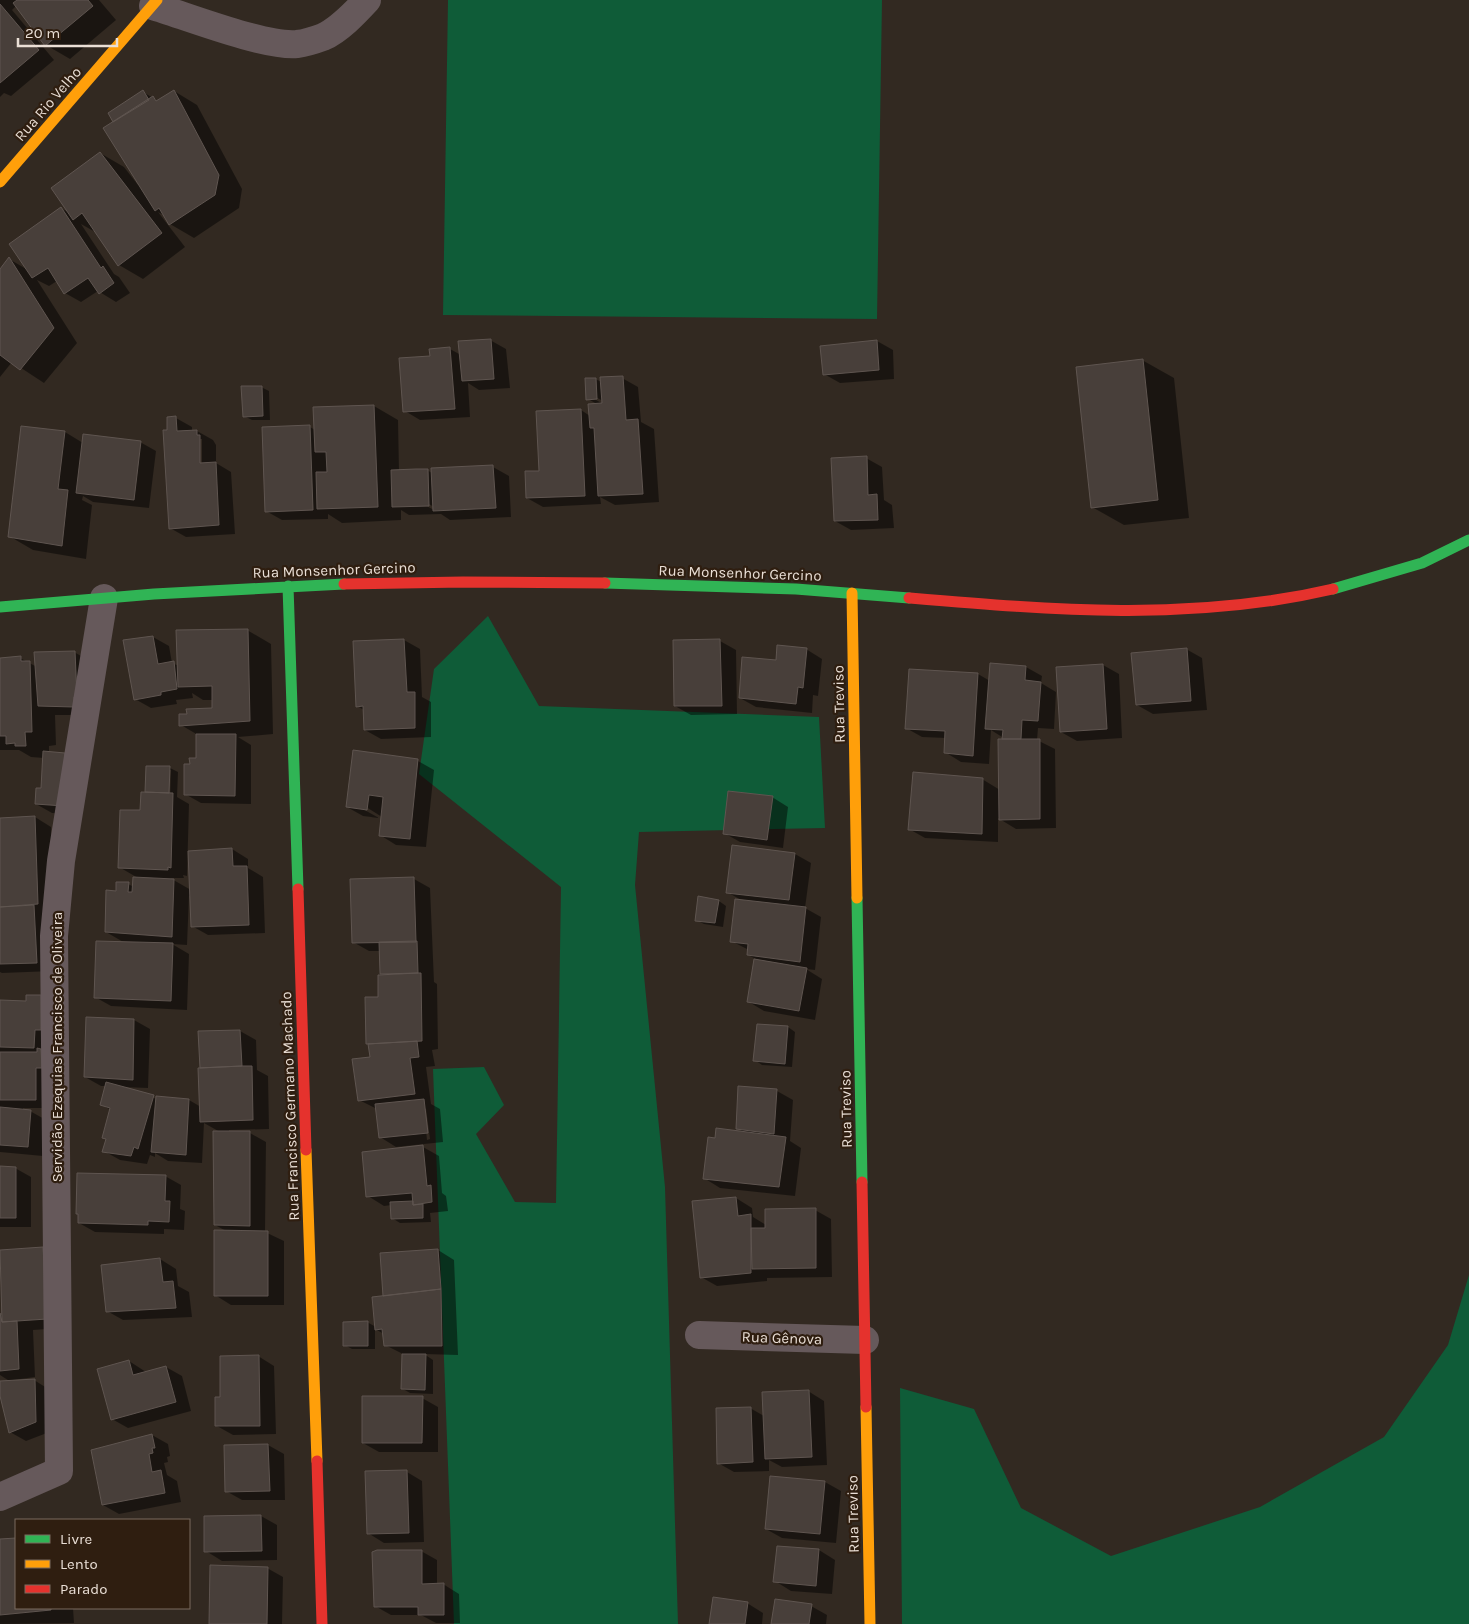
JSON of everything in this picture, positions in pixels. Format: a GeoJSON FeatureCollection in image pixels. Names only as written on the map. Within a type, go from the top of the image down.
{"type":"FeatureCollection","features":[{"type":"Feature","properties":{"kind":"street"},"geometry":{"type":"LineString","coordinates":[[155,3],[242,34],[274,42],[296,44],[324,36],[354,13],[366,0]]}},
{"type":"Feature","properties":{"kind":"street","name":"Rua Rio Velho"},"geometry":{"type":"LineString","coordinates":[[0,182],[155,3]]}},
{"type":"Feature","properties":{"kind":"street","name":"Rua Monsenhor Gercino"},"geometry":{"type":"LineString","coordinates":[[0,608],[104,598],[288,586],[392,582],[560,582],[756,587],[852,593],[1036,609],[1125,612],[1217,608],[1282,599],[1357,584],[1425,562],[1469,540]]}},
{"type":"Feature","properties":{"kind":"street","name":"Rua Francisco Germano Machado"},"geometry":{"type":"LineString","coordinates":[[288,586],[322,1624]]}},
{"type":"Feature","properties":{"kind":"street","name":"Rua Treviso"},"geometry":{"type":"LineString","coordinates":[[852,593],[870,1624]]}},
{"type":"Feature","properties":{"kind":"street","name":"Servidão Ezequias Francisco de Oliveira"},"geometry":{"type":"LineString","coordinates":[[0,1497],[59,1471],[54,936],[61,861],[104,598]]}},
{"type":"Feature","properties":{"kind":"street","name":"Rua Gênova"},"geometry":{"type":"LineString","coordinates":[[699,1335],[865,1340]]}},
{"type":"Feature","properties":{"kind":"green space"},"geometry":{"type":"Polygon","coordinates":[[[448,0],[882,0],[877,319],[443,315],[448,0]]]}},
{"type":"Feature","properties":{"kind":"green space"},"geometry":{"type":"Polygon","coordinates":[[[488,616],[539,706],[819,717],[825,828],[639,832],[635,885],[665,1187],[678,1624],[454,1624],[433,1069],[484,1067],[504,1105],[476,1134],[515,1202],[556,1203],[561,887],[419,774],[434,669],[488,616]]]}},
{"type":"Feature","properties":{"kind":"green space"},"geometry":{"type":"Polygon","coordinates":[[[1469,1275],[1469,1624],[902,1624],[900,1388],[974,1409],[1021,1508],[1111,1556],[1260,1507],[1384,1437],[1448,1345],[1469,1275]]]}},
{"type":"Feature","properties":{"kind":"building"},"geometry":{"type":"Polygon","coordinates":[[[17,0],[88,0],[93,6],[45,46],[13,3],[17,0]]]}},
{"type":"Feature","properties":{"kind":"building"},"geometry":{"type":"Polygon","coordinates":[[[0,4],[39,50],[0,83],[0,4]]]}},
{"type":"Feature","properties":{"kind":"building"},"geometry":{"type":"Polygon","coordinates":[[[143,90],[149,100],[113,122],[108,113],[143,90]]]}},
{"type":"Feature","properties":{"kind":"building"},"geometry":{"type":"Polygon","coordinates":[[[174,90],[219,175],[215,195],[169,225],[159,208],[155,211],[103,128],[153,96],[156,101],[174,90]]]}},
{"type":"Feature","properties":{"kind":"building"},"geometry":{"type":"Polygon","coordinates":[[[100,152],[162,233],[118,266],[82,213],[73,220],[51,188],[100,152]]]}},
{"type":"Feature","properties":{"kind":"building"},"geometry":{"type":"Polygon","coordinates":[[[61,207],[101,268],[103,266],[114,283],[99,294],[88,278],[64,294],[48,268],[32,278],[9,244],[61,207]]]}},
{"type":"Feature","properties":{"kind":"building"},"geometry":{"type":"Polygon","coordinates":[[[9,257],[54,328],[20,370],[0,355],[0,269],[9,257]]]}},
{"type":"Feature","properties":{"kind":"building"},"geometry":{"type":"Polygon","coordinates":[[[491,339],[494,379],[462,381],[458,341],[491,339]]]}},
{"type":"Feature","properties":{"kind":"building"},"geometry":{"type":"Polygon","coordinates":[[[877,340],[879,370],[823,375],[820,346],[877,340]]]}},
{"type":"Feature","properties":{"kind":"building"},"geometry":{"type":"Polygon","coordinates":[[[450,347],[455,409],[403,412],[399,358],[430,356],[429,349],[450,347]]]}},
{"type":"Feature","properties":{"kind":"building"},"geometry":{"type":"Polygon","coordinates":[[[1143,359],[1158,500],[1091,508],[1076,367],[1143,359]]]}},
{"type":"Feature","properties":{"kind":"building"},"geometry":{"type":"Polygon","coordinates":[[[623,376],[626,420],[638,419],[643,494],[598,496],[594,428],[590,428],[588,404],[602,403],[600,377],[623,376]]]}},
{"type":"Feature","properties":{"kind":"building"},"geometry":{"type":"Polygon","coordinates":[[[585,378],[596,378],[597,399],[586,400],[585,378]]]}},
{"type":"Feature","properties":{"kind":"building"},"geometry":{"type":"Polygon","coordinates":[[[241,386],[262,386],[263,416],[243,417],[241,386]]]}},
{"type":"Feature","properties":{"kind":"building"},"geometry":{"type":"Polygon","coordinates":[[[374,405],[378,507],[317,509],[316,472],[327,472],[326,452],[315,452],[313,407],[374,405]]]}},
{"type":"Feature","properties":{"kind":"building"},"geometry":{"type":"Polygon","coordinates":[[[581,409],[585,496],[526,498],[525,471],[539,471],[536,411],[581,409]]]}},
{"type":"Feature","properties":{"kind":"building"},"geometry":{"type":"Polygon","coordinates":[[[176,416],[177,431],[197,430],[197,435],[200,435],[200,463],[216,462],[219,525],[169,529],[163,430],[167,430],[167,417],[176,416]]]}},
{"type":"Feature","properties":{"kind":"building"},"geometry":{"type":"Polygon","coordinates":[[[310,425],[313,510],[265,512],[262,427],[310,425]]]}},
{"type":"Feature","properties":{"kind":"building"},"geometry":{"type":"Polygon","coordinates":[[[21,426],[65,431],[58,489],[68,490],[62,546],[8,537],[21,426]]]}},
{"type":"Feature","properties":{"kind":"building"},"geometry":{"type":"Polygon","coordinates":[[[83,434],[141,441],[134,500],[76,493],[83,434]]]}},
{"type":"Feature","properties":{"kind":"building"},"geometry":{"type":"Polygon","coordinates":[[[867,456],[868,495],[877,494],[878,520],[834,521],[831,458],[867,456]]]}},
{"type":"Feature","properties":{"kind":"building"},"geometry":{"type":"Polygon","coordinates":[[[493,465],[496,508],[433,511],[431,468],[493,465]]]}},
{"type":"Feature","properties":{"kind":"building"},"geometry":{"type":"Polygon","coordinates":[[[428,469],[429,506],[392,507],[391,470],[428,469]]]}},
{"type":"Feature","properties":{"kind":"building"},"geometry":{"type":"Polygon","coordinates":[[[248,629],[250,721],[179,726],[179,714],[187,714],[186,709],[212,708],[212,686],[178,687],[176,630],[248,629]]]}},
{"type":"Feature","properties":{"kind":"building"},"geometry":{"type":"Polygon","coordinates":[[[153,636],[158,664],[174,661],[177,689],[161,692],[161,695],[134,700],[123,640],[153,636]]]}},
{"type":"Feature","properties":{"kind":"building"},"geometry":{"type":"Polygon","coordinates":[[[404,639],[407,692],[415,692],[415,728],[364,730],[363,706],[356,707],[353,641],[404,639]]]}},
{"type":"Feature","properties":{"kind":"building"},"geometry":{"type":"Polygon","coordinates":[[[720,639],[722,706],[674,706],[673,640],[720,639]]]}},
{"type":"Feature","properties":{"kind":"building"},"geometry":{"type":"Polygon","coordinates":[[[777,645],[807,648],[803,688],[798,687],[796,704],[739,698],[742,657],[776,660],[777,645]]]}},
{"type":"Feature","properties":{"kind":"building"},"geometry":{"type":"Polygon","coordinates":[[[1187,648],[1191,701],[1136,705],[1131,653],[1187,648]]]}},
{"type":"Feature","properties":{"kind":"building"},"geometry":{"type":"Polygon","coordinates":[[[75,651],[77,697],[74,697],[74,707],[38,706],[34,652],[75,651]]]}},
{"type":"Feature","properties":{"kind":"building"},"geometry":{"type":"Polygon","coordinates":[[[21,656],[21,661],[30,661],[32,732],[25,732],[26,746],[15,746],[15,743],[6,744],[6,736],[0,736],[0,658],[21,656]]]}},
{"type":"Feature","properties":{"kind":"building"},"geometry":{"type":"Polygon","coordinates":[[[990,663],[1026,666],[1025,680],[1041,682],[1038,721],[1022,720],[1021,739],[1002,739],[1003,730],[985,729],[990,663]]]}},
{"type":"Feature","properties":{"kind":"building"},"geometry":{"type":"Polygon","coordinates":[[[1103,664],[1107,729],[1060,732],[1056,667],[1103,664]]]}},
{"type":"Feature","properties":{"kind":"building"},"geometry":{"type":"Polygon","coordinates":[[[909,669],[978,673],[973,756],[944,753],[945,731],[905,729],[909,669]]]}},
{"type":"Feature","properties":{"kind":"building"},"geometry":{"type":"Polygon","coordinates":[[[196,734],[236,734],[235,796],[184,795],[184,764],[190,764],[189,758],[196,758],[196,734]]]}},
{"type":"Feature","properties":{"kind":"building"},"geometry":{"type":"Polygon","coordinates":[[[998,739],[1040,739],[1040,819],[999,820],[998,739]]]}},
{"type":"Feature","properties":{"kind":"building"},"geometry":{"type":"Polygon","coordinates":[[[353,750],[418,759],[410,839],[379,836],[383,797],[369,795],[367,810],[346,807],[353,750]]]}},
{"type":"Feature","properties":{"kind":"building"},"geometry":{"type":"Polygon","coordinates":[[[43,751],[65,753],[64,806],[35,804],[36,788],[41,788],[43,751]]]}},
{"type":"Feature","properties":{"kind":"building"},"geometry":{"type":"Polygon","coordinates":[[[146,766],[170,766],[169,793],[145,792],[146,766]]]}},
{"type":"Feature","properties":{"kind":"building"},"geometry":{"type":"Polygon","coordinates":[[[913,772],[983,778],[982,834],[908,830],[913,772]]]}},
{"type":"Feature","properties":{"kind":"building"},"geometry":{"type":"Polygon","coordinates":[[[728,791],[773,796],[767,840],[723,834],[728,791]]]}},
{"type":"Feature","properties":{"kind":"building"},"geometry":{"type":"Polygon","coordinates":[[[141,792],[173,793],[171,868],[168,867],[168,870],[118,868],[120,810],[140,810],[141,792]]]}},
{"type":"Feature","properties":{"kind":"building"},"geometry":{"type":"Polygon","coordinates":[[[35,816],[38,904],[0,907],[0,818],[35,816]]]}},
{"type":"Feature","properties":{"kind":"building"},"geometry":{"type":"Polygon","coordinates":[[[732,845],[795,853],[789,900],[726,893],[732,845]]]}},
{"type":"Feature","properties":{"kind":"building"},"geometry":{"type":"Polygon","coordinates":[[[232,848],[233,866],[247,866],[249,925],[191,927],[188,851],[232,848]]]}},
{"type":"Feature","properties":{"kind":"building"},"geometry":{"type":"Polygon","coordinates":[[[133,877],[174,879],[172,937],[105,932],[106,890],[116,891],[116,882],[129,882],[128,892],[132,892],[133,877]]]}},
{"type":"Feature","properties":{"kind":"building"},"geometry":{"type":"Polygon","coordinates":[[[414,877],[416,942],[352,943],[350,879],[414,877]]]}},
{"type":"Feature","properties":{"kind":"building"},"geometry":{"type":"Polygon","coordinates":[[[698,896],[719,900],[715,923],[695,921],[698,896]]]}},
{"type":"Feature","properties":{"kind":"building"},"geometry":{"type":"Polygon","coordinates":[[[735,899],[806,907],[800,962],[747,955],[748,944],[730,942],[735,899]]]}},
{"type":"Feature","properties":{"kind":"building"},"geometry":{"type":"Polygon","coordinates":[[[34,905],[37,963],[0,964],[0,907],[34,905]]]}},
{"type":"Feature","properties":{"kind":"building"},"geometry":{"type":"Polygon","coordinates":[[[96,941],[173,943],[171,1001],[94,998],[96,941]]]}},
{"type":"Feature","properties":{"kind":"building"},"geometry":{"type":"Polygon","coordinates":[[[417,941],[418,973],[380,974],[379,942],[417,941]]]}},
{"type":"Feature","properties":{"kind":"building"},"geometry":{"type":"Polygon","coordinates":[[[754,959],[807,968],[799,1011],[747,1002],[754,959]]]}},
{"type":"Feature","properties":{"kind":"building"},"geometry":{"type":"Polygon","coordinates":[[[421,973],[422,1041],[366,1044],[365,997],[378,997],[378,975],[421,973]]]}},
{"type":"Feature","properties":{"kind":"building"},"geometry":{"type":"Polygon","coordinates":[[[26,995],[41,995],[41,1030],[35,1030],[34,1048],[0,1047],[0,1000],[26,1001],[26,995]]]}},
{"type":"Feature","properties":{"kind":"building"},"geometry":{"type":"Polygon","coordinates":[[[86,1017],[134,1019],[133,1080],[84,1077],[86,1017]]]}},
{"type":"Feature","properties":{"kind":"building"},"geometry":{"type":"Polygon","coordinates":[[[757,1024],[788,1026],[785,1064],[753,1061],[757,1024]]]}},
{"type":"Feature","properties":{"kind":"building"},"geometry":{"type":"Polygon","coordinates":[[[240,1030],[242,1066],[200,1068],[198,1031],[240,1030]]]}},
{"type":"Feature","properties":{"kind":"building"},"geometry":{"type":"Polygon","coordinates":[[[417,1041],[419,1057],[410,1058],[415,1094],[358,1101],[352,1059],[370,1057],[368,1044],[417,1041]]]}},
{"type":"Feature","properties":{"kind":"building"},"geometry":{"type":"Polygon","coordinates":[[[37,1048],[41,1049],[42,1068],[36,1068],[36,1100],[0,1100],[0,1052],[37,1052],[37,1048]]]}},
{"type":"Feature","properties":{"kind":"building"},"geometry":{"type":"Polygon","coordinates":[[[252,1066],[253,1120],[200,1122],[198,1068],[252,1066]]]}},
{"type":"Feature","properties":{"kind":"building"},"geometry":{"type":"Polygon","coordinates":[[[106,1082],[154,1095],[138,1149],[134,1147],[131,1156],[102,1152],[106,1139],[102,1138],[110,1108],[100,1105],[106,1082]]]}},
{"type":"Feature","properties":{"kind":"building"},"geometry":{"type":"Polygon","coordinates":[[[738,1086],[777,1089],[774,1134],[736,1129],[738,1086]]]}},
{"type":"Feature","properties":{"kind":"building"},"geometry":{"type":"Polygon","coordinates":[[[156,1096],[189,1099],[186,1155],[151,1152],[156,1096]]]}},
{"type":"Feature","properties":{"kind":"building"},"geometry":{"type":"Polygon","coordinates":[[[424,1099],[428,1133],[379,1138],[375,1104],[424,1099]]]}},
{"type":"Feature","properties":{"kind":"building"},"geometry":{"type":"Polygon","coordinates":[[[0,1107],[31,1110],[28,1147],[0,1145],[0,1107]]]}},
{"type":"Feature","properties":{"kind":"building"},"geometry":{"type":"Polygon","coordinates":[[[716,1128],[786,1137],[779,1187],[703,1179],[708,1137],[715,1138],[716,1128]]]}},
{"type":"Feature","properties":{"kind":"building"},"geometry":{"type":"Polygon","coordinates":[[[213,1131],[250,1131],[250,1226],[214,1225],[213,1131]]]}},
{"type":"Feature","properties":{"kind":"building"},"geometry":{"type":"Polygon","coordinates":[[[423,1145],[427,1186],[431,1185],[432,1202],[413,1205],[412,1193],[366,1197],[362,1152],[423,1145]]]}},
{"type":"Feature","properties":{"kind":"building"},"geometry":{"type":"Polygon","coordinates":[[[0,1166],[16,1167],[16,1218],[0,1218],[0,1166]]]}},
{"type":"Feature","properties":{"kind":"building"},"geometry":{"type":"Polygon","coordinates":[[[77,1173],[166,1175],[165,1201],[170,1201],[169,1222],[148,1221],[148,1225],[78,1223],[78,1214],[76,1214],[77,1173]]]}},
{"type":"Feature","properties":{"kind":"building"},"geometry":{"type":"Polygon","coordinates":[[[736,1197],[738,1216],[751,1214],[751,1273],[700,1278],[692,1201],[736,1197]]]}},
{"type":"Feature","properties":{"kind":"building"},"geometry":{"type":"Polygon","coordinates":[[[413,1201],[413,1205],[423,1204],[423,1218],[391,1219],[390,1202],[413,1201]]]}},
{"type":"Feature","properties":{"kind":"building"},"geometry":{"type":"Polygon","coordinates":[[[816,1208],[816,1268],[752,1269],[751,1228],[765,1228],[765,1209],[816,1208]]]}},
{"type":"Feature","properties":{"kind":"building"},"geometry":{"type":"Polygon","coordinates":[[[214,1230],[268,1231],[268,1296],[214,1296],[214,1230]]]}},
{"type":"Feature","properties":{"kind":"building"},"geometry":{"type":"Polygon","coordinates":[[[43,1247],[47,1319],[2,1322],[0,1250],[43,1247]]]}},
{"type":"Feature","properties":{"kind":"building"},"geometry":{"type":"Polygon","coordinates":[[[438,1249],[441,1289],[383,1296],[380,1253],[438,1249]]]}},
{"type":"Feature","properties":{"kind":"building"},"geometry":{"type":"Polygon","coordinates":[[[160,1258],[163,1282],[173,1281],[176,1308],[106,1312],[101,1265],[160,1258]]]}},
{"type":"Feature","properties":{"kind":"building"},"geometry":{"type":"Polygon","coordinates":[[[441,1289],[442,1346],[384,1346],[382,1329],[375,1330],[372,1297],[441,1289]]]}},
{"type":"Feature","properties":{"kind":"building"},"geometry":{"type":"Polygon","coordinates":[[[0,1313],[2,1322],[17,1321],[19,1369],[0,1371],[0,1313]]]}},
{"type":"Feature","properties":{"kind":"building"},"geometry":{"type":"Polygon","coordinates":[[[368,1321],[368,1346],[343,1346],[343,1322],[368,1321]]]}},
{"type":"Feature","properties":{"kind":"building"},"geometry":{"type":"Polygon","coordinates":[[[402,1354],[426,1354],[425,1390],[401,1389],[402,1354]]]}},
{"type":"Feature","properties":{"kind":"building"},"geometry":{"type":"Polygon","coordinates":[[[259,1355],[260,1426],[215,1426],[215,1397],[220,1397],[220,1356],[259,1355]]]}},
{"type":"Feature","properties":{"kind":"building"},"geometry":{"type":"Polygon","coordinates":[[[129,1360],[133,1375],[166,1366],[176,1402],[111,1420],[97,1369],[129,1360]]]}},
{"type":"Feature","properties":{"kind":"building"},"geometry":{"type":"Polygon","coordinates":[[[35,1379],[36,1422],[9,1433],[0,1396],[0,1381],[35,1379]]]}},
{"type":"Feature","properties":{"kind":"building"},"geometry":{"type":"Polygon","coordinates":[[[809,1390],[812,1457],[765,1459],[762,1392],[809,1390]]]}},
{"type":"Feature","properties":{"kind":"building"},"geometry":{"type":"Polygon","coordinates":[[[362,1396],[423,1396],[422,1443],[362,1443],[362,1396]]]}},
{"type":"Feature","properties":{"kind":"building"},"geometry":{"type":"Polygon","coordinates":[[[751,1407],[753,1462],[717,1464],[716,1408],[751,1407]]]}},
{"type":"Feature","properties":{"kind":"building"},"geometry":{"type":"Polygon","coordinates":[[[152,1434],[155,1448],[152,1448],[153,1453],[149,1454],[152,1472],[161,1470],[165,1493],[102,1505],[91,1450],[152,1434]]]}},
{"type":"Feature","properties":{"kind":"building"},"geometry":{"type":"Polygon","coordinates":[[[268,1444],[270,1491],[225,1492],[224,1445],[268,1444]]]}},
{"type":"Feature","properties":{"kind":"building"},"geometry":{"type":"Polygon","coordinates":[[[407,1470],[409,1533],[367,1534],[365,1471],[407,1470]]]}},
{"type":"Feature","properties":{"kind":"building"},"geometry":{"type":"Polygon","coordinates":[[[770,1476],[825,1481],[820,1534],[765,1529],[770,1476]]]}},
{"type":"Feature","properties":{"kind":"building"},"geometry":{"type":"Polygon","coordinates":[[[261,1515],[262,1551],[204,1552],[204,1516],[261,1515]]]}},
{"type":"Feature","properties":{"kind":"building"},"geometry":{"type":"Polygon","coordinates":[[[15,1538],[15,1609],[51,1610],[0,1615],[0,1539],[15,1538]]]}},
{"type":"Feature","properties":{"kind":"building"},"geometry":{"type":"Polygon","coordinates":[[[777,1546],[819,1549],[816,1586],[773,1582],[777,1546]]]}},
{"type":"Feature","properties":{"kind":"building"},"geometry":{"type":"Polygon","coordinates":[[[377,1550],[422,1550],[422,1584],[444,1583],[444,1615],[418,1615],[418,1607],[374,1607],[372,1552],[377,1550]]]}},
{"type":"Feature","properties":{"kind":"building"},"geometry":{"type":"Polygon","coordinates":[[[210,1565],[268,1567],[267,1624],[209,1624],[210,1565]]]}},
{"type":"Feature","properties":{"kind":"building"},"geometry":{"type":"Polygon","coordinates":[[[713,1597],[748,1602],[745,1624],[709,1624],[713,1597]]]}},
{"type":"Feature","properties":{"kind":"building"},"geometry":{"type":"Polygon","coordinates":[[[775,1599],[812,1604],[809,1624],[771,1624],[775,1599]]]}},
{"type":"Feature","properties":{"kind":"traffic: fast"},"geometry":{"type":"LineString","coordinates":[[1333,589],[1422,563],[1469,540]]}},
{"type":"Feature","properties":{"kind":"traffic: fast"},"geometry":{"type":"LineString","coordinates":[[605,583],[796,589],[909,598]]}},
{"type":"Feature","properties":{"kind":"traffic: fast"},"geometry":{"type":"LineString","coordinates":[[0,607],[154,594],[344,584]]}},
{"type":"Feature","properties":{"kind":"traffic: fast"},"geometry":{"type":"LineString","coordinates":[[288,586],[298,889]]}},
{"type":"Feature","properties":{"kind":"traffic: fast"},"geometry":{"type":"LineString","coordinates":[[857,898],[862,1182]]}},
{"type":"Feature","properties":{"kind":"traffic: slow"},"geometry":{"type":"LineString","coordinates":[[0,182],[157,0]]}},
{"type":"Feature","properties":{"kind":"traffic: slow"},"geometry":{"type":"LineString","coordinates":[[852,593],[857,898]]}},
{"type":"Feature","properties":{"kind":"traffic: slow"},"geometry":{"type":"LineString","coordinates":[[306,1150],[317,1461]]}},
{"type":"Feature","properties":{"kind":"traffic: slow"},"geometry":{"type":"LineString","coordinates":[[866,1407],[870,1624]]}},
{"type":"Feature","properties":{"kind":"traffic: jam"},"geometry":{"type":"LineString","coordinates":[[344,584],[463,582],[605,583]]}},
{"type":"Feature","properties":{"kind":"traffic: jam"},"geometry":{"type":"LineString","coordinates":[[909,598],[1068,609],[1174,610],[1227,606],[1333,589]]}},
{"type":"Feature","properties":{"kind":"traffic: jam"},"geometry":{"type":"LineString","coordinates":[[298,889],[306,1150]]}},
{"type":"Feature","properties":{"kind":"traffic: jam"},"geometry":{"type":"LineString","coordinates":[[862,1182],[866,1407]]}},
{"type":"Feature","properties":{"kind":"traffic: jam"},"geometry":{"type":"LineString","coordinates":[[317,1461],[322,1624]]}}]}
